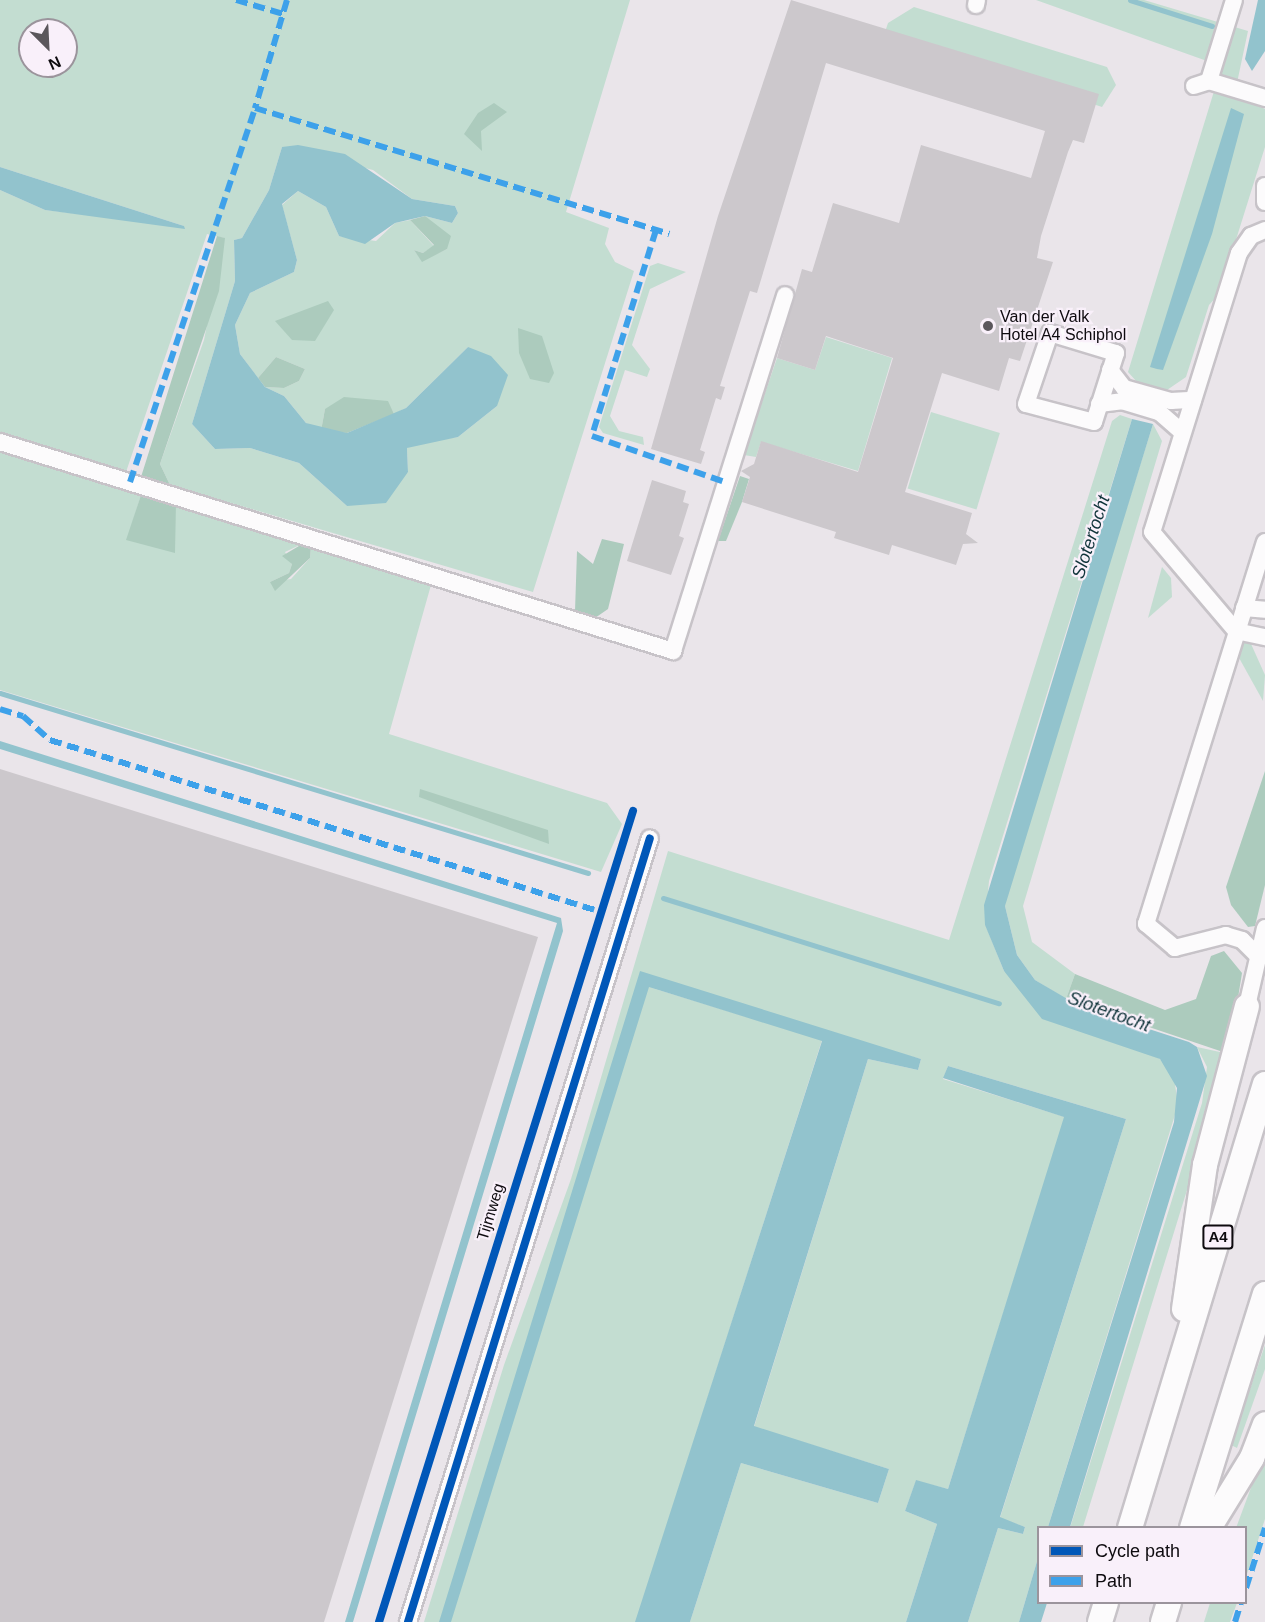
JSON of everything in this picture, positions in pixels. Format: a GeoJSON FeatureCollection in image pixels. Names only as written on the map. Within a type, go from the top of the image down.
{"type":"FeatureCollection","features":[{"type":"Feature","properties":{"kind":"highway","name":"A4"},"geometry":{"type":"LineString","coordinates":[[1172,1391],[1205,1165],[1247,1006]]}},
{"type":"Feature","properties":{"kind":"highway","name":"A4"},"geometry":{"type":"LineString","coordinates":[[1130,1526],[1265,1084]]}},
{"type":"Feature","properties":{"kind":"highway"},"geometry":{"type":"LineString","coordinates":[[1192,1526],[1265,1294]]}},
{"type":"Feature","properties":{"kind":"highway"},"geometry":{"type":"LineString","coordinates":[[1210,1526],[1252,1458],[1265,1424]]}},
{"type":"Feature","properties":{"kind":"highway"},"geometry":{"type":"LineString","coordinates":[[1100,1622],[1105,1604]]}},
{"type":"Feature","properties":{"kind":"highway"},"geometry":{"type":"LineString","coordinates":[[1163,1622],[1168,1604]]}},
{"type":"Feature","properties":{"kind":"street"},"geometry":{"type":"LineString","coordinates":[[1234,0],[1201,83],[1265,98]]}},
{"type":"Feature","properties":{"kind":"street"},"geometry":{"type":"LineString","coordinates":[[1265,186],[1265,202]]}},
{"type":"Feature","properties":{"kind":"street"},"geometry":{"type":"LineString","coordinates":[[1265,230],[1251,236],[1239,253],[1152,532],[1236,631],[1265,637]]}},
{"type":"Feature","properties":{"kind":"street"},"geometry":{"type":"LineString","coordinates":[[0,442],[674,651],[785,295]]}},
{"type":"Feature","properties":{"kind":"street"},"geometry":{"type":"LineString","coordinates":[[1050,333],[1116,353],[1110,370],[1094,422],[1026,404],[1050,333]]}},
{"type":"Feature","properties":{"kind":"street"},"geometry":{"type":"LineString","coordinates":[[1110,370],[1124,388],[1171,401],[1193,400]]}},
{"type":"Feature","properties":{"kind":"street"},"geometry":{"type":"LineString","coordinates":[[1099,404],[1122,401],[1160,412],[1182,432]]}},
{"type":"Feature","properties":{"kind":"street"},"geometry":{"type":"LineString","coordinates":[[1259,957],[1242,940],[1226,935],[1204,944],[1175,948],[1146,924],[1265,542]]}},
{"type":"Feature","properties":{"kind":"street"},"geometry":{"type":"LineString","coordinates":[[1244,608],[1265,610]]}},
{"type":"Feature","properties":{"kind":"street"},"geometry":{"type":"LineString","coordinates":[[408,1622],[650,838]]}},
{"type":"Feature","properties":{"kind":"street","name":"A4"},"geometry":{"type":"LineString","coordinates":[[1247,1006],[1265,928]]}},
{"type":"Feature","properties":{"kind":"green space"},"geometry":{"type":"Polygon","coordinates":[[[0,0],[630,0],[566,212],[609,228],[605,244],[615,262],[634,271],[533,592],[170,485],[160,464],[204,340],[224,238],[207,234],[126,472],[0,433],[0,190],[45,210],[184,226],[0,167],[0,0]],[[282,147],[269,190],[242,238],[234,240],[235,281],[192,424],[215,449],[250,448],[299,463],[347,506],[408,472],[407,448],[414,443],[458,437],[497,406],[468,347],[406,408],[394,414],[387,401],[325,409],[321,431],[306,423],[284,396],[265,387],[284,388],[299,381],[305,369],[276,357],[258,378],[240,354],[235,325],[250,293],[294,272],[297,260],[282,205],[298,191],[326,207],[339,236],[376,241],[395,223],[410,220],[434,246],[423,253],[414,250],[422,261],[447,249],[425,216],[452,223],[458,213],[455,206],[412,199],[373,170],[282,147]]]}},
{"type":"Feature","properties":{"kind":"green space"},"geometry":{"type":"Polygon","coordinates":[[[1036,0],[1144,0],[1248,31],[1234,97],[1265,109],[1265,147],[1219,294],[1209,305],[1186,377],[1167,390],[1137,382],[1128,372],[1215,88],[1207,61],[1036,0]]]}},
{"type":"Feature","properties":{"kind":"green space"},"geometry":{"type":"Polygon","coordinates":[[[914,7],[1107,67],[1116,85],[1102,107],[884,35],[888,23],[914,7]]]}},
{"type":"Feature","properties":{"kind":"green space"},"geometry":{"type":"Polygon","coordinates":[[[494,103],[507,112],[481,131],[482,151],[464,134],[478,113],[494,103]]]}},
{"type":"Feature","properties":{"kind":"green space"},"geometry":{"type":"Polygon","coordinates":[[[425,216],[451,236],[447,249],[422,262],[414,250],[423,253],[434,245],[410,220],[425,216]]]}},
{"type":"Feature","properties":{"kind":"green space"},"geometry":{"type":"Polygon","coordinates":[[[217,236],[225,238],[219,291],[160,464],[170,485],[141,477],[217,236]]]}},
{"type":"Feature","properties":{"kind":"green space"},"geometry":{"type":"Polygon","coordinates":[[[658,263],[686,272],[650,289],[632,345],[650,369],[647,377],[625,370],[610,416],[619,431],[643,437],[644,445],[603,433],[599,427],[650,266],[658,263]]]}},
{"type":"Feature","properties":{"kind":"green space"},"geometry":{"type":"Polygon","coordinates":[[[328,301],[334,310],[315,341],[292,340],[275,321],[328,301]]]}},
{"type":"Feature","properties":{"kind":"green space"},"geometry":{"type":"Polygon","coordinates":[[[518,328],[542,336],[554,373],[549,383],[530,379],[519,353],[518,328]]]}},
{"type":"Feature","properties":{"kind":"green space"},"geometry":{"type":"Polygon","coordinates":[[[826,337],[892,358],[858,471],[761,442],[756,457],[744,455],[777,358],[815,370],[826,337]]]}},
{"type":"Feature","properties":{"kind":"green space"},"geometry":{"type":"Polygon","coordinates":[[[276,357],[305,369],[299,381],[284,388],[265,387],[258,378],[276,357]]]}},
{"type":"Feature","properties":{"kind":"green space"},"geometry":{"type":"Polygon","coordinates":[[[344,397],[388,401],[394,414],[347,433],[321,431],[325,409],[344,397]]]}},
{"type":"Feature","properties":{"kind":"green space"},"geometry":{"type":"Polygon","coordinates":[[[931,412],[1000,433],[976,510],[908,489],[931,412]]]}},
{"type":"Feature","properties":{"kind":"green space"},"geometry":{"type":"Polygon","coordinates":[[[1120,415],[1132,419],[989,881],[985,924],[1004,971],[1160,1059],[1174,1077],[1178,1105],[1048,1526],[1037,1526],[1037,1561],[1019,1622],[968,1622],[998,1528],[1023,1534],[1025,1527],[1000,1518],[1126,1119],[948,1066],[943,1079],[1065,1117],[948,1489],[916,1481],[905,1511],[937,1524],[906,1622],[690,1622],[741,1463],[878,1503],[889,1469],[754,1427],[868,1059],[918,1070],[921,1059],[649,987],[822,1040],[636,1622],[424,1622],[504,1365],[571,1179],[668,851],[949,940],[1112,421],[1120,415]]]}},
{"type":"Feature","properties":{"kind":"green space"},"geometry":{"type":"Polygon","coordinates":[[[1153,424],[1162,441],[1023,906],[1032,942],[1075,974],[1066,999],[1035,980],[1017,955],[1005,906],[1007,890],[1153,424]]]}},
{"type":"Feature","properties":{"kind":"green space"},"geometry":{"type":"Polygon","coordinates":[[[0,444],[142,492],[127,540],[176,503],[304,543],[285,552],[292,564],[289,573],[270,582],[291,579],[310,558],[311,546],[431,585],[389,734],[607,803],[622,824],[601,872],[0,690],[0,444]]]}},
{"type":"Feature","properties":{"kind":"green space"},"geometry":{"type":"Polygon","coordinates":[[[740,476],[749,479],[742,502],[726,541],[718,541],[740,476]]]}},
{"type":"Feature","properties":{"kind":"green space"},"geometry":{"type":"Polygon","coordinates":[[[142,492],[176,503],[175,553],[126,540],[142,492]]]}},
{"type":"Feature","properties":{"kind":"green space"},"geometry":{"type":"Polygon","coordinates":[[[602,539],[624,544],[608,609],[595,618],[575,611],[577,551],[593,564],[602,539]]]}},
{"type":"Feature","properties":{"kind":"green space"},"geometry":{"type":"Polygon","coordinates":[[[304,543],[311,546],[310,558],[275,591],[270,582],[289,573],[292,564],[282,556],[304,543]]]}},
{"type":"Feature","properties":{"kind":"green space"},"geometry":{"type":"Polygon","coordinates":[[[1162,567],[1171,578],[1172,597],[1148,618],[1162,567]]]}},
{"type":"Feature","properties":{"kind":"green space"},"geometry":{"type":"Polygon","coordinates":[[[1247,635],[1265,675],[1263,701],[1238,656],[1247,635]]]}},
{"type":"Feature","properties":{"kind":"green space"},"geometry":{"type":"Polygon","coordinates":[[[1265,771],[1265,885],[1255,926],[1248,927],[1231,905],[1226,887],[1265,771]]]}},
{"type":"Feature","properties":{"kind":"green space"},"geometry":{"type":"Polygon","coordinates":[[[420,789],[548,830],[549,844],[419,797],[420,789]]]}},
{"type":"Feature","properties":{"kind":"green space"},"geometry":{"type":"Polygon","coordinates":[[[1224,951],[1242,973],[1229,1054],[1066,999],[1075,974],[1165,1010],[1196,999],[1211,956],[1224,951]]]}},
{"type":"Feature","properties":{"kind":"green space"},"geometry":{"type":"Polygon","coordinates":[[[1197,1047],[1229,1054],[1083,1526],[1071,1526],[1202,1103],[1207,1067],[1197,1047]]]}},
{"type":"Feature","properties":{"kind":"green space"},"geometry":{"type":"Polygon","coordinates":[[[1265,1345],[1265,1369],[1237,1448],[1231,1445],[1265,1345]]]}},
{"type":"Feature","properties":{"kind":"green space"},"geometry":{"type":"Polygon","coordinates":[[[1265,1450],[1265,1519],[1247,1574],[1247,1526],[1237,1526],[1265,1450]]]}},
{"type":"Feature","properties":{"kind":"green space"},"geometry":{"type":"Polygon","coordinates":[[[1210,1604],[1237,1604],[1230,1622],[1204,1622],[1210,1604]]]}},
{"type":"Feature","properties":{"kind":"water"},"geometry":{"type":"Polygon","coordinates":[[[1258,0],[1265,0],[1265,51],[1252,71],[1245,59],[1258,0]]]}},
{"type":"Feature","properties":{"kind":"water"},"geometry":{"type":"Polygon","coordinates":[[[1231,108],[1244,114],[1212,234],[1163,370],[1150,367],[1231,108]]]}},
{"type":"Feature","properties":{"kind":"water"},"geometry":{"type":"Polygon","coordinates":[[[298,145],[345,154],[412,199],[455,206],[458,213],[452,223],[425,216],[395,223],[365,244],[339,236],[326,207],[298,191],[282,204],[297,260],[294,272],[250,293],[235,325],[240,354],[265,387],[284,396],[306,423],[347,433],[406,408],[468,347],[491,356],[508,375],[497,406],[458,437],[407,448],[408,472],[386,503],[347,506],[299,463],[250,448],[215,449],[192,424],[235,281],[234,240],[242,238],[269,190],[282,147],[298,145]]]}},
{"type":"Feature","properties":{"kind":"water"},"geometry":{"type":"Polygon","coordinates":[[[0,167],[184,226],[185,229],[45,210],[0,190],[0,167]]]}},
{"type":"Feature","properties":{"kind":"water"},"geometry":{"type":"Polygon","coordinates":[[[1132,419],[1153,424],[1005,906],[1017,955],[1035,980],[1081,1007],[1189,1042],[1197,1047],[1207,1076],[1070,1526],[1048,1526],[1174,1122],[1177,1088],[1160,1059],[1042,1019],[1004,971],[985,925],[984,905],[1132,419]]]}},
{"type":"Feature","properties":{"kind":"water"},"geometry":{"type":"Polygon","coordinates":[[[0,741],[561,918],[563,931],[353,1622],[345,1622],[557,923],[0,749],[0,741]]]}},
{"type":"Feature","properties":{"kind":"water"},"geometry":{"type":"Polygon","coordinates":[[[640,971],[921,1059],[918,1070],[868,1059],[754,1426],[889,1469],[878,1503],[741,1463],[690,1622],[635,1622],[822,1041],[649,987],[451,1622],[439,1622],[640,971]]]}},
{"type":"Feature","properties":{"kind":"water"},"geometry":{"type":"Polygon","coordinates":[[[948,1066],[1126,1119],[1000,1517],[1025,1527],[1023,1534],[998,1528],[968,1622],[906,1622],[937,1524],[905,1511],[916,1480],[948,1489],[1064,1117],[943,1078],[948,1066]]]}},
{"type":"Feature","properties":{"kind":"water"},"geometry":{"type":"Polygon","coordinates":[[[1037,1561],[1037,1604],[1047,1604],[1041,1622],[1019,1622],[1037,1561]]]}},
{"type":"Feature","properties":{"kind":"building"},"geometry":{"type":"Polygon","coordinates":[[[791,0],[1099,94],[1084,143],[1073,140],[1068,152],[1041,236],[1037,258],[1053,262],[1020,361],[1009,358],[999,391],[942,373],[905,492],[972,513],[966,534],[978,543],[963,544],[956,565],[892,545],[889,555],[834,538],[836,532],[742,502],[750,477],[741,471],[754,464],[761,441],[858,472],[893,358],[826,336],[815,370],[777,358],[802,269],[812,272],[833,203],[899,223],[921,145],[1031,178],[1045,131],[826,63],[757,293],[750,291],[720,386],[725,387],[721,400],[716,398],[700,450],[705,452],[701,464],[651,449],[718,216],[791,0]]]}},
{"type":"Feature","properties":{"kind":"building"},"geometry":{"type":"Polygon","coordinates":[[[652,480],[686,491],[683,502],[689,504],[679,536],[684,538],[671,575],[627,561],[652,480]]]}},
{"type":"Feature","properties":{"kind":"building"},"geometry":{"type":"Polygon","coordinates":[[[0,769],[538,937],[324,1622],[0,1622],[0,769]]]}},
{"type":"Feature","properties":{"kind":"waterway"},"geometry":{"type":"LineString","coordinates":[[1130,0],[1212,26]]}},
{"type":"Feature","properties":{"kind":"waterway"},"geometry":{"type":"LineString","coordinates":[[0,693],[588,873]]}},
{"type":"Feature","properties":{"kind":"waterway"},"geometry":{"type":"LineString","coordinates":[[663,898],[999,1003]]}},
{"type":"Feature","properties":{"kind":"marked path"},"geometry":{"type":"LineString","coordinates":[[236,0],[283,14]]}},
{"type":"Feature","properties":{"kind":"marked path"},"geometry":{"type":"LineString","coordinates":[[287,0],[255,108],[669,234]]}},
{"type":"Feature","properties":{"kind":"marked path"},"geometry":{"type":"LineString","coordinates":[[130,482],[255,108]]}},
{"type":"Feature","properties":{"kind":"marked path"},"geometry":{"type":"LineString","coordinates":[[656,230],[592,436],[728,483]]}},
{"type":"Feature","properties":{"kind":"marked path"},"geometry":{"type":"LineString","coordinates":[[0,709],[23,716],[50,740],[598,911]]}},
{"type":"Feature","properties":{"kind":"marked path"},"geometry":{"type":"LineString","coordinates":[[1247,1585],[1265,1528]]}},
{"type":"Feature","properties":{"kind":"marked path"},"geometry":{"type":"LineString","coordinates":[[1235,1622],[1240,1604]]}},
{"type":"Feature","properties":{"kind":"cycle path","name":"Tijmweg"},"geometry":{"type":"LineString","coordinates":[[379,1622],[633,811]]}},
{"type":"Feature","properties":{"kind":"cycle path"},"geometry":{"type":"LineString","coordinates":[[408,1622],[650,838]]}},
{"type":"Feature","properties":{"kind":"place","name":"Van der Valk Hotel A4 Schiphol"},"geometry":{"type":"Point","coordinates":[988,326]}},
{"type":"Feature","properties":{"kind":"water label","name":"Slotertocht"},"geometry":{"type":"Point","coordinates":[1091,537]}},
{"type":"Feature","properties":{"kind":"water label","name":"Slotertocht"},"geometry":{"type":"Point","coordinates":[1109,1012]}}]}
